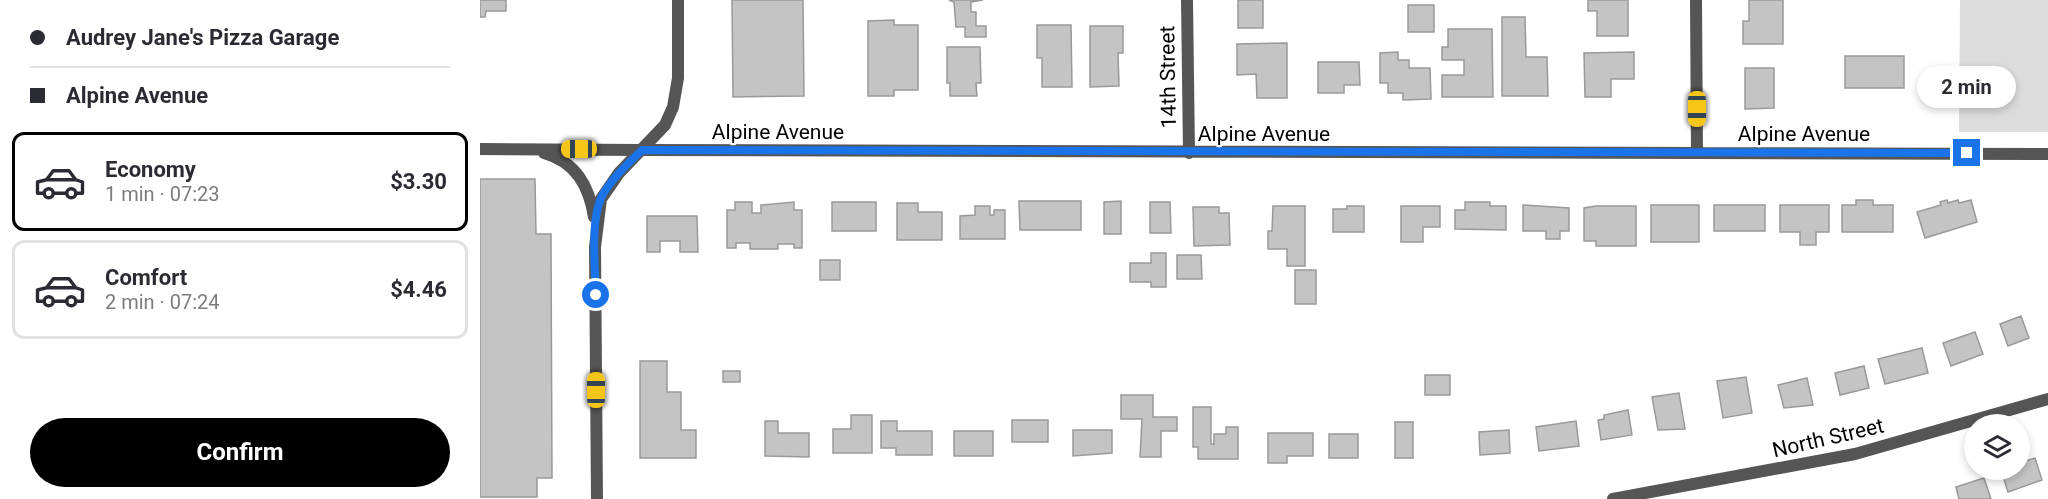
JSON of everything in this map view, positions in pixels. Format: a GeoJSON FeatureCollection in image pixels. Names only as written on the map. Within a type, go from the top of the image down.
{"type":"FeatureCollection","features":[{"type":"Feature","properties":{"kind":"street"},"geometry":{"type":"LineString","coordinates":[[597,499],[596,228],[601,199],[619,173],[665,125],[676,97],[678,0]]}},
{"type":"Feature","properties":{"kind":"street","name":"14th Street"},"geometry":{"type":"LineString","coordinates":[[1187,0],[1189,153]]}},
{"type":"Feature","properties":{"kind":"street"},"geometry":{"type":"LineString","coordinates":[[1696,0],[1697,153]]}},
{"type":"Feature","properties":{"kind":"street","name":"Alpine Avenue"},"geometry":{"type":"LineString","coordinates":[[480,149],[2048,154]]}},
{"type":"Feature","properties":{"kind":"street"},"geometry":{"type":"LineString","coordinates":[[531,149],[561,159],[578,174],[589,194],[596,228]]}},
{"type":"Feature","properties":{"kind":"street","name":"North Street"},"geometry":{"type":"LineString","coordinates":[[1613,499],[1855,454],[2048,399]]}},
{"type":"Feature","properties":{"kind":"shaded area"},"geometry":{"type":"Polygon","coordinates":[[[1960,0],[2048,0],[2048,132],[1959,132],[1960,0]]]}},
{"type":"Feature","properties":{"kind":"building"},"geometry":{"type":"Polygon","coordinates":[[[480,0],[506,0],[506,11],[486,11],[485,17],[480,17],[480,0]]]}},
{"type":"Feature","properties":{"kind":"building"},"geometry":{"type":"Polygon","coordinates":[[[732,0],[803,0],[804,96],[733,97],[732,0]]]}},
{"type":"Feature","properties":{"kind":"building"},"geometry":{"type":"Polygon","coordinates":[[[949,0],[983,0],[971,2],[971,12],[976,12],[976,26],[986,26],[986,37],[965,37],[965,27],[956,27],[954,2],[949,0]]]}},
{"type":"Feature","properties":{"kind":"building"},"geometry":{"type":"Polygon","coordinates":[[[1238,0],[1263,0],[1263,28],[1238,28],[1238,0]]]}},
{"type":"Feature","properties":{"kind":"building"},"geometry":{"type":"Polygon","coordinates":[[[1588,0],[1628,0],[1628,36],[1597,36],[1597,11],[1588,11],[1588,0]]]}},
{"type":"Feature","properties":{"kind":"building"},"geometry":{"type":"Polygon","coordinates":[[[1749,0],[1783,0],[1783,44],[1743,44],[1743,21],[1749,21],[1749,0]]]}},
{"type":"Feature","properties":{"kind":"building"},"geometry":{"type":"Polygon","coordinates":[[[1408,5],[1434,5],[1434,32],[1408,32],[1408,5]]]}},
{"type":"Feature","properties":{"kind":"building"},"geometry":{"type":"Polygon","coordinates":[[[1502,17],[1525,17],[1526,57],[1547,57],[1548,96],[1502,96],[1502,17]]]}},
{"type":"Feature","properties":{"kind":"building"},"geometry":{"type":"Polygon","coordinates":[[[894,20],[894,25],[918,25],[918,90],[894,90],[894,96],[868,96],[868,21],[894,20]]]}},
{"type":"Feature","properties":{"kind":"building"},"geometry":{"type":"Polygon","coordinates":[[[1037,25],[1071,25],[1072,87],[1042,87],[1042,58],[1037,58],[1037,25]]]}},
{"type":"Feature","properties":{"kind":"building"},"geometry":{"type":"Polygon","coordinates":[[[1090,26],[1123,26],[1123,53],[1118,53],[1119,86],[1090,87],[1090,26]]]}},
{"type":"Feature","properties":{"kind":"building"},"geometry":{"type":"Polygon","coordinates":[[[1448,29],[1492,29],[1493,97],[1442,97],[1442,75],[1464,75],[1464,60],[1442,60],[1442,47],[1448,47],[1448,29]]]}},
{"type":"Feature","properties":{"kind":"building"},"geometry":{"type":"Polygon","coordinates":[[[1287,43],[1287,98],[1257,98],[1256,74],[1237,75],[1237,44],[1287,43]]]}},
{"type":"Feature","properties":{"kind":"building"},"geometry":{"type":"Polygon","coordinates":[[[947,47],[980,47],[981,83],[976,83],[977,96],[950,96],[950,83],[947,83],[947,47]]]}},
{"type":"Feature","properties":{"kind":"building"},"geometry":{"type":"Polygon","coordinates":[[[1398,52],[1398,60],[1409,60],[1409,68],[1430,68],[1431,99],[1403,100],[1403,93],[1388,93],[1388,83],[1380,83],[1380,53],[1398,52]]]}},
{"type":"Feature","properties":{"kind":"building"},"geometry":{"type":"Polygon","coordinates":[[[1634,52],[1634,79],[1611,79],[1611,97],[1585,97],[1584,53],[1634,52]]]}},
{"type":"Feature","properties":{"kind":"building"},"geometry":{"type":"Polygon","coordinates":[[[1845,56],[1904,56],[1904,88],[1845,88],[1845,56]]]}},
{"type":"Feature","properties":{"kind":"building"},"geometry":{"type":"Polygon","coordinates":[[[1318,62],[1359,62],[1360,85],[1344,85],[1344,93],[1318,93],[1318,62]]]}},
{"type":"Feature","properties":{"kind":"building"},"geometry":{"type":"Polygon","coordinates":[[[1745,68],[1774,68],[1774,108],[1745,109],[1745,68]]]}},
{"type":"Feature","properties":{"kind":"building"},"geometry":{"type":"Polygon","coordinates":[[[480,179],[535,179],[536,234],[551,234],[552,478],[537,478],[537,497],[480,497],[480,179]]]}},
{"type":"Feature","properties":{"kind":"building"},"geometry":{"type":"Polygon","coordinates":[[[1856,200],[1873,200],[1873,205],[1893,205],[1893,232],[1842,232],[1842,205],[1856,205],[1856,200]]]}},
{"type":"Feature","properties":{"kind":"building"},"geometry":{"type":"Polygon","coordinates":[[[1947,200],[1948,203],[1958,200],[1959,203],[1971,200],[1977,222],[1925,238],[1917,212],[1941,205],[1940,202],[1947,200]]]}},
{"type":"Feature","properties":{"kind":"building"},"geometry":{"type":"Polygon","coordinates":[[[1019,201],[1081,201],[1081,230],[1020,230],[1019,201]]]}},
{"type":"Feature","properties":{"kind":"building"},"geometry":{"type":"Polygon","coordinates":[[[1121,201],[1121,234],[1104,234],[1104,202],[1121,201]]]}},
{"type":"Feature","properties":{"kind":"building"},"geometry":{"type":"Polygon","coordinates":[[[735,202],[752,202],[752,213],[761,213],[761,205],[794,202],[794,210],[802,210],[802,248],[794,248],[794,244],[778,244],[778,249],[750,249],[750,243],[736,243],[736,248],[727,248],[727,210],[735,210],[735,202]]]}},
{"type":"Feature","properties":{"kind":"building"},"geometry":{"type":"Polygon","coordinates":[[[832,202],[876,202],[876,231],[832,231],[832,202]]]}},
{"type":"Feature","properties":{"kind":"building"},"geometry":{"type":"Polygon","coordinates":[[[1150,202],[1170,202],[1171,233],[1150,233],[1150,202]]]}},
{"type":"Feature","properties":{"kind":"building"},"geometry":{"type":"Polygon","coordinates":[[[1465,202],[1490,202],[1490,206],[1506,206],[1506,230],[1455,229],[1455,210],[1465,210],[1465,202]]]}},
{"type":"Feature","properties":{"kind":"building"},"geometry":{"type":"Polygon","coordinates":[[[897,203],[918,203],[918,212],[942,212],[942,240],[897,240],[897,203]]]}},
{"type":"Feature","properties":{"kind":"building"},"geometry":{"type":"Polygon","coordinates":[[[1523,205],[1569,208],[1569,231],[1560,231],[1560,239],[1546,239],[1546,231],[1523,231],[1523,205]]]}},
{"type":"Feature","properties":{"kind":"building"},"geometry":{"type":"Polygon","coordinates":[[[1651,205],[1699,205],[1699,242],[1651,242],[1651,205]]]}},
{"type":"Feature","properties":{"kind":"building"},"geometry":{"type":"Polygon","coordinates":[[[1714,205],[1765,205],[1765,231],[1714,231],[1714,205]]]}},
{"type":"Feature","properties":{"kind":"building"},"geometry":{"type":"Polygon","coordinates":[[[1780,205],[1829,205],[1829,232],[1816,232],[1816,245],[1800,245],[1800,232],[1780,232],[1780,205]]]}},
{"type":"Feature","properties":{"kind":"building"},"geometry":{"type":"Polygon","coordinates":[[[975,206],[990,206],[990,215],[994,215],[994,210],[1005,210],[1005,239],[960,239],[960,216],[975,215],[975,206]]]}},
{"type":"Feature","properties":{"kind":"building"},"geometry":{"type":"Polygon","coordinates":[[[1273,206],[1305,206],[1305,266],[1287,266],[1287,249],[1268,249],[1268,231],[1272,231],[1273,206]]]}},
{"type":"Feature","properties":{"kind":"building"},"geometry":{"type":"Polygon","coordinates":[[[1347,206],[1364,206],[1364,232],[1333,232],[1333,209],[1347,209],[1347,206]]]}},
{"type":"Feature","properties":{"kind":"building"},"geometry":{"type":"Polygon","coordinates":[[[1401,206],[1440,206],[1440,227],[1423,227],[1423,242],[1401,242],[1401,206]]]}},
{"type":"Feature","properties":{"kind":"building"},"geometry":{"type":"Polygon","coordinates":[[[1636,206],[1636,246],[1596,246],[1596,241],[1584,241],[1584,208],[1636,206]]]}},
{"type":"Feature","properties":{"kind":"building"},"geometry":{"type":"Polygon","coordinates":[[[1193,207],[1219,207],[1219,213],[1229,213],[1230,245],[1194,246],[1193,207]]]}},
{"type":"Feature","properties":{"kind":"building"},"geometry":{"type":"Polygon","coordinates":[[[647,216],[697,216],[698,252],[680,252],[680,241],[660,241],[660,252],[647,252],[647,216]]]}},
{"type":"Feature","properties":{"kind":"building"},"geometry":{"type":"Polygon","coordinates":[[[1151,253],[1166,253],[1166,287],[1151,287],[1151,282],[1130,282],[1130,263],[1151,263],[1151,253]]]}},
{"type":"Feature","properties":{"kind":"building"},"geometry":{"type":"Polygon","coordinates":[[[1177,255],[1201,255],[1202,279],[1177,279],[1177,255]]]}},
{"type":"Feature","properties":{"kind":"building"},"geometry":{"type":"Polygon","coordinates":[[[820,260],[840,260],[840,280],[820,280],[820,260]]]}},
{"type":"Feature","properties":{"kind":"building"},"geometry":{"type":"Polygon","coordinates":[[[1295,270],[1316,270],[1316,304],[1295,304],[1295,270]]]}},
{"type":"Feature","properties":{"kind":"building"},"geometry":{"type":"Polygon","coordinates":[[[2021,316],[2029,338],[2008,346],[2000,324],[2021,316]]]}},
{"type":"Feature","properties":{"kind":"building"},"geometry":{"type":"Polygon","coordinates":[[[1975,332],[1983,354],[1951,366],[1943,343],[1975,332]]]}},
{"type":"Feature","properties":{"kind":"building"},"geometry":{"type":"Polygon","coordinates":[[[1922,348],[1928,373],[1885,384],[1878,359],[1922,348]]]}},
{"type":"Feature","properties":{"kind":"building"},"geometry":{"type":"Polygon","coordinates":[[[640,361],[667,361],[667,392],[681,392],[681,430],[696,430],[696,458],[640,458],[640,361]]]}},
{"type":"Feature","properties":{"kind":"building"},"geometry":{"type":"Polygon","coordinates":[[[1864,366],[1869,388],[1840,395],[1835,373],[1864,366]]]}},
{"type":"Feature","properties":{"kind":"building"},"geometry":{"type":"Polygon","coordinates":[[[723,371],[740,371],[740,382],[723,382],[723,371]]]}},
{"type":"Feature","properties":{"kind":"building"},"geometry":{"type":"Polygon","coordinates":[[[1425,375],[1450,375],[1450,395],[1425,395],[1425,375]]]}},
{"type":"Feature","properties":{"kind":"building"},"geometry":{"type":"Polygon","coordinates":[[[1746,377],[1752,413],[1723,418],[1717,381],[1746,377]]]}},
{"type":"Feature","properties":{"kind":"building"},"geometry":{"type":"Polygon","coordinates":[[[1807,378],[1813,405],[1784,408],[1778,385],[1807,378]]]}},
{"type":"Feature","properties":{"kind":"building"},"geometry":{"type":"Polygon","coordinates":[[[1679,393],[1685,429],[1658,430],[1652,397],[1679,393]]]}},
{"type":"Feature","properties":{"kind":"building"},"geometry":{"type":"Polygon","coordinates":[[[1121,395],[1153,395],[1153,417],[1177,417],[1177,431],[1161,431],[1161,457],[1140,457],[1142,419],[1121,419],[1121,395]]]}},
{"type":"Feature","properties":{"kind":"building"},"geometry":{"type":"Polygon","coordinates":[[[1193,407],[1211,407],[1211,444],[1214,444],[1214,434],[1226,434],[1226,427],[1238,427],[1238,459],[1198,459],[1198,447],[1193,447],[1193,407]]]}},
{"type":"Feature","properties":{"kind":"building"},"geometry":{"type":"Polygon","coordinates":[[[1628,410],[1632,435],[1601,440],[1598,420],[1604,419],[1604,415],[1628,410]]]}},
{"type":"Feature","properties":{"kind":"building"},"geometry":{"type":"Polygon","coordinates":[[[851,415],[872,415],[872,453],[833,453],[833,429],[851,429],[851,415]]]}},
{"type":"Feature","properties":{"kind":"building"},"geometry":{"type":"Polygon","coordinates":[[[1012,420],[1048,420],[1048,442],[1012,442],[1012,420]]]}},
{"type":"Feature","properties":{"kind":"building"},"geometry":{"type":"Polygon","coordinates":[[[765,421],[778,421],[778,433],[809,433],[809,457],[765,456],[765,421]]]}},
{"type":"Feature","properties":{"kind":"building"},"geometry":{"type":"Polygon","coordinates":[[[881,421],[897,421],[897,431],[932,431],[932,455],[896,455],[896,448],[881,448],[881,421]]]}},
{"type":"Feature","properties":{"kind":"building"},"geometry":{"type":"Polygon","coordinates":[[[1576,421],[1579,446],[1539,451],[1536,427],[1576,421]]]}},
{"type":"Feature","properties":{"kind":"building"},"geometry":{"type":"Polygon","coordinates":[[[1395,422],[1413,422],[1413,458],[1395,458],[1395,422]]]}},
{"type":"Feature","properties":{"kind":"building"},"geometry":{"type":"Polygon","coordinates":[[[1073,430],[1112,430],[1112,453],[1073,456],[1073,430]]]}},
{"type":"Feature","properties":{"kind":"building"},"geometry":{"type":"Polygon","coordinates":[[[1509,430],[1510,453],[1480,455],[1479,432],[1509,430]]]}},
{"type":"Feature","properties":{"kind":"building"},"geometry":{"type":"Polygon","coordinates":[[[954,431],[993,431],[993,456],[954,456],[954,431]]]}},
{"type":"Feature","properties":{"kind":"building"},"geometry":{"type":"Polygon","coordinates":[[[1268,433],[1313,433],[1313,456],[1287,456],[1287,463],[1268,463],[1268,433]]]}},
{"type":"Feature","properties":{"kind":"building"},"geometry":{"type":"Polygon","coordinates":[[[1329,434],[1358,434],[1358,458],[1329,458],[1329,434]]]}},
{"type":"Feature","properties":{"kind":"building"},"geometry":{"type":"Polygon","coordinates":[[[2035,458],[2042,480],[2008,492],[2004,480],[2030,480],[2030,460],[2035,458]]]}},
{"type":"Feature","properties":{"kind":"building"},"geometry":{"type":"Polygon","coordinates":[[[1985,480],[1991,499],[1959,499],[1956,487],[1985,480]]]}},
{"type":"Feature","properties":{"kind":"route"},"geometry":{"type":"LineString","coordinates":[[596,295],[595,247],[601,199],[619,173],[642,150],[1165,153],[1967,153]]}}]}
